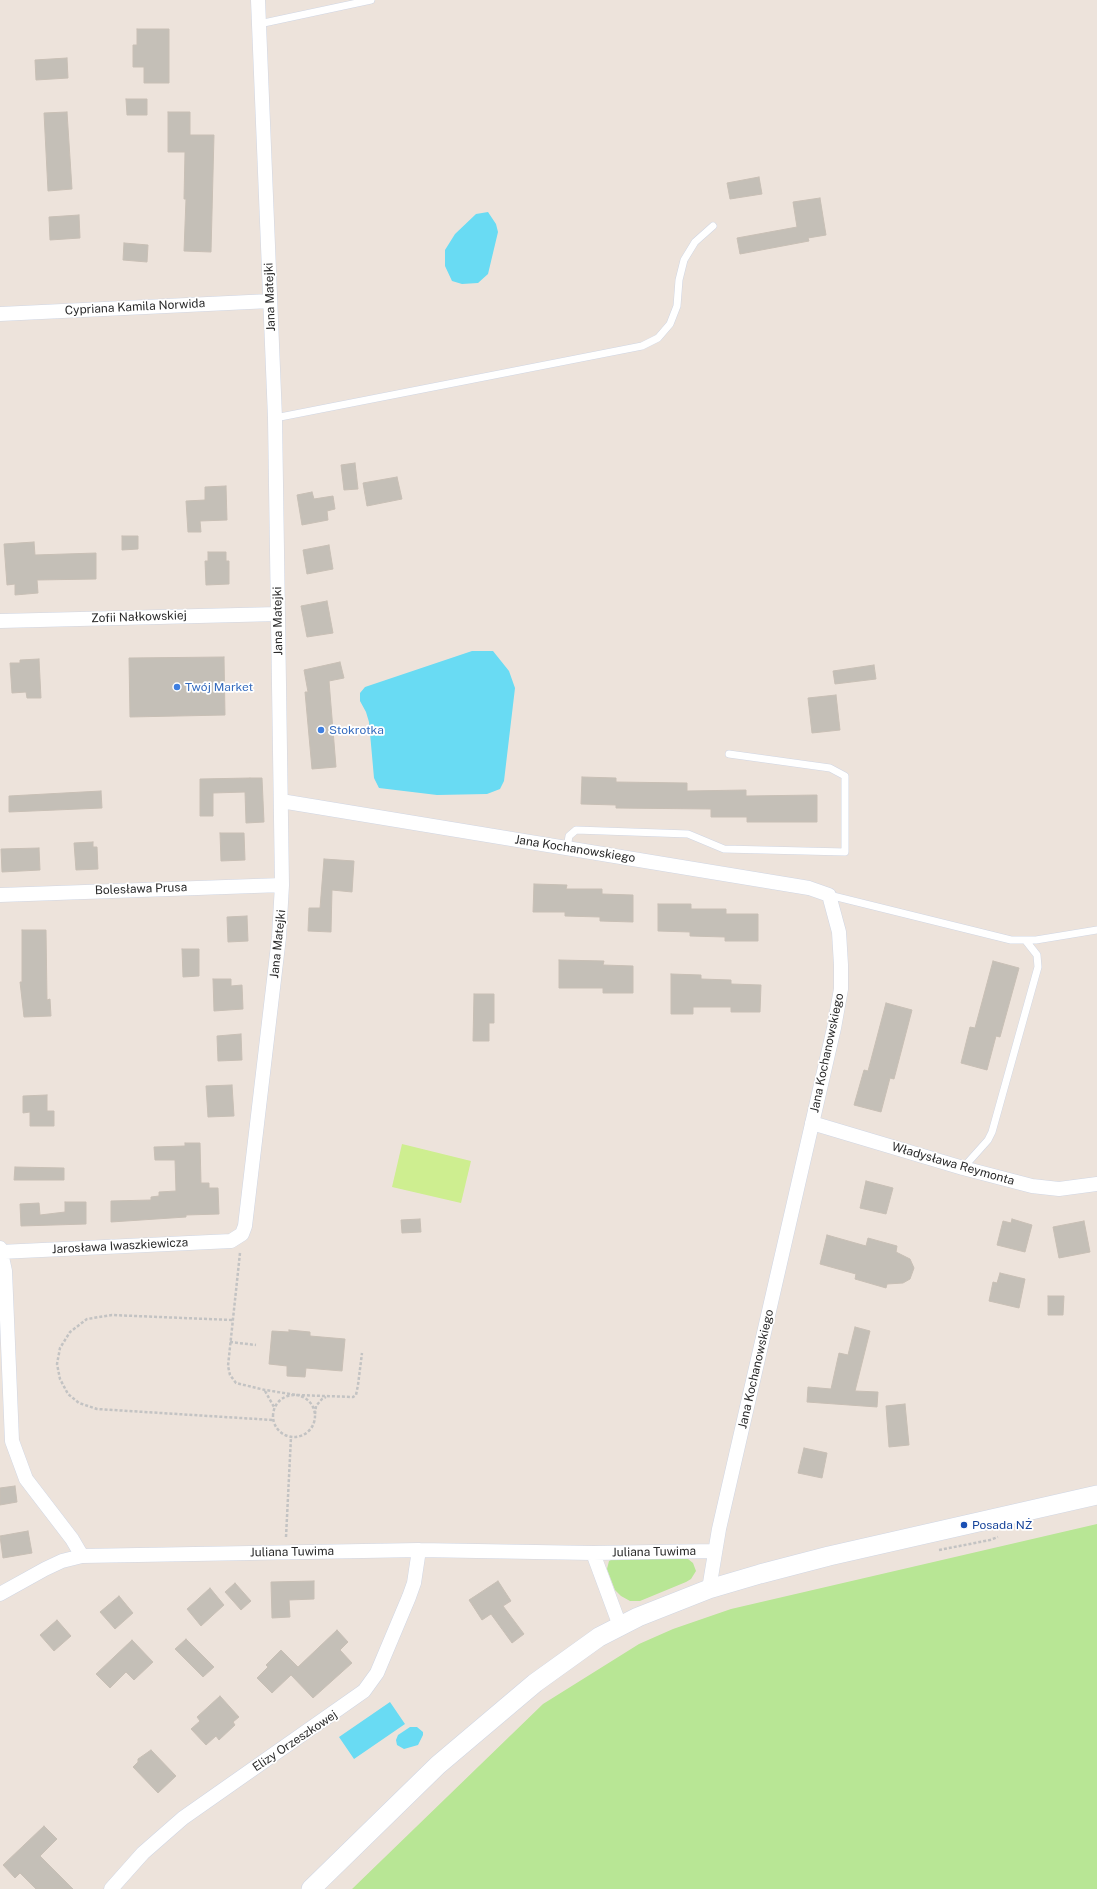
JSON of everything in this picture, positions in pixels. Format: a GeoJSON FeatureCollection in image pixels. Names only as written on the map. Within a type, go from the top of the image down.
{"type":"FeatureCollection","features":[{"type":"Feature","properties":{"kind":"main road"},"geometry":{"type":"LineString","coordinates":[[310,1889],[438,1765],[477,1731],[554,1667],[599,1637],[620,1626],[650,1612],[708,1589],[829,1556],[1097,1495]]}},
{"type":"Feature","properties":{"kind":"street","name":"Jana Matejki"},"geometry":{"type":"LineString","coordinates":[[240,1236],[245,1226],[278,945],[282,885],[275,418],[258,0]]}},
{"type":"Feature","properties":{"kind":"street","name":"Cypriana Kamila Norwida"},"geometry":{"type":"LineString","coordinates":[[0,314],[270,301]]}},
{"type":"Feature","properties":{"kind":"street","name":"Zofii Nałkowskiej"},"geometry":{"type":"LineString","coordinates":[[0,621],[278,614]]}},
{"type":"Feature","properties":{"kind":"street","name":"Jana Kochanowskiego"},"geometry":{"type":"LineString","coordinates":[[281,801],[809,888],[829,895],[839,932],[841,989],[812,1124],[715,1550],[708,1589]]}},
{"type":"Feature","properties":{"kind":"street","name":"Bolesława Prusa"},"geometry":{"type":"LineString","coordinates":[[0,895],[282,885]]}},
{"type":"Feature","properties":{"kind":"street","name":"Władysława Reymonta"},"geometry":{"type":"LineString","coordinates":[[812,1124],[963,1168],[1045,1189],[1080,1187],[1097,1184]]}},
{"type":"Feature","properties":{"kind":"street","name":"Jarosława Iwaszkiewicza"},"geometry":{"type":"LineString","coordinates":[[0,1251],[231,1241],[240,1236]]}},
{"type":"Feature","properties":{"kind":"street"},"geometry":{"type":"LineString","coordinates":[[0,1251],[5,1271],[12,1441],[26,1479],[72,1539],[82,1556]]}},
{"type":"Feature","properties":{"kind":"street","name":"Juliana Tuwima"},"geometry":{"type":"LineString","coordinates":[[0,1593],[51,1566],[82,1556],[419,1550],[593,1553],[715,1550]]}},
{"type":"Feature","properties":{"kind":"street","name":"Elizy Orzeszkowej"},"geometry":{"type":"LineString","coordinates":[[111,1889],[142,1853],[183,1818],[364,1692],[377,1673],[409,1597],[414,1583],[419,1550]]}},
{"type":"Feature","properties":{"kind":"street","name":"Juliana Tuwima"},"geometry":{"type":"LineString","coordinates":[[593,1553],[620,1626]]}},
{"type":"Feature","properties":{"kind":"lane"},"geometry":{"type":"LineString","coordinates":[[259,24],[370,0]]}},
{"type":"Feature","properties":{"kind":"lane"},"geometry":{"type":"LineString","coordinates":[[275,418],[642,346],[658,338],[670,324],[676,306],[678,280],[684,260],[695,242],[713,226]]}},
{"type":"Feature","properties":{"kind":"lane"},"geometry":{"type":"LineString","coordinates":[[567,848],[569,836],[576,830],[688,834],[724,849],[845,852],[846,776],[830,768],[729,754]]}},
{"type":"Feature","properties":{"kind":"lane"},"geometry":{"type":"LineString","coordinates":[[829,895],[997,938],[1026,941],[1097,930]]}},
{"type":"Feature","properties":{"kind":"lane"},"geometry":{"type":"LineString","coordinates":[[963,1168],[988,1140],[992,1132],[1036,975],[1038,967],[1037,955],[1026,941]]}},
{"type":"Feature","properties":{"kind":"path"},"geometry":{"type":"LineString","coordinates":[[240,1236],[228,1366],[230,1376],[236,1384],[296,1395],[348,1398],[356,1395],[362,1353]]}},
{"type":"Feature","properties":{"kind":"path"},"geometry":{"type":"LineString","coordinates":[[232,1320],[112,1315],[88,1319],[70,1332],[60,1348],[57,1364],[60,1380],[68,1394],[79,1403],[97,1409],[273,1420]]}},
{"type":"Feature","properties":{"kind":"path"},"geometry":{"type":"LineString","coordinates":[[230,1342],[256,1344]]}},
{"type":"Feature","properties":{"kind":"path"},"geometry":{"type":"LineString","coordinates":[[265,1390],[274,1407],[273,1420],[279,1432],[291,1437],[305,1434],[314,1422],[316,1406],[322,1399],[328,1397]]}},
{"type":"Feature","properties":{"kind":"path"},"geometry":{"type":"LineString","coordinates":[[274,1407],[283,1397],[296,1395],[309,1402],[315,1415]]}},
{"type":"Feature","properties":{"kind":"path"},"geometry":{"type":"LineString","coordinates":[[286,1552],[291,1437]]}},
{"type":"Feature","properties":{"kind":"path"},"geometry":{"type":"LineString","coordinates":[[933,1551],[990,1540],[1003,1534]]}},
{"type":"Feature","properties":{"kind":"green space"},"geometry":{"type":"Polygon","coordinates":[[[402,1144],[471,1161],[461,1203],[392,1187],[402,1144]]]}},
{"type":"Feature","properties":{"kind":"green space"},"geometry":{"type":"Polygon","coordinates":[[[1097,1524],[1097,1889],[352,1889],[543,1704],[639,1644],[673,1629],[731,1609],[1097,1524]]]}},
{"type":"Feature","properties":{"kind":"green space"},"geometry":{"type":"Polygon","coordinates":[[[615,1558],[688,1559],[693,1563],[696,1571],[691,1579],[686,1582],[640,1601],[630,1601],[621,1596],[615,1590],[607,1569],[609,1561],[615,1558]]]}},
{"type":"Feature","properties":{"kind":"water"},"geometry":{"type":"Polygon","coordinates":[[[488,212],[496,224],[498,232],[488,274],[478,283],[462,284],[452,281],[445,266],[445,250],[455,234],[476,214],[488,212]]]}},
{"type":"Feature","properties":{"kind":"water"},"geometry":{"type":"Polygon","coordinates":[[[472,651],[493,651],[509,671],[515,688],[504,781],[500,789],[487,794],[437,795],[379,788],[374,778],[369,722],[360,701],[360,693],[365,687],[472,651]]]}},
{"type":"Feature","properties":{"kind":"water"},"geometry":{"type":"Polygon","coordinates":[[[390,1702],[405,1724],[354,1759],[339,1737],[390,1702]]]}},
{"type":"Feature","properties":{"kind":"water"},"geometry":{"type":"Polygon","coordinates":[[[410,1727],[417,1727],[423,1732],[423,1735],[418,1745],[404,1749],[397,1745],[396,1740],[398,1735],[410,1727]]]}},
{"type":"Feature","properties":{"kind":"building"},"geometry":{"type":"Polygon","coordinates":[[[137,29],[169,29],[169,83],[144,83],[144,67],[133,67],[133,45],[137,45],[137,29]]]}},
{"type":"Feature","properties":{"kind":"building"},"geometry":{"type":"Polygon","coordinates":[[[67,58],[68,78],[36,80],[35,60],[67,58]]]}},
{"type":"Feature","properties":{"kind":"building"},"geometry":{"type":"Polygon","coordinates":[[[126,99],[147,99],[147,115],[127,115],[126,99]]]}},
{"type":"Feature","properties":{"kind":"building"},"geometry":{"type":"Polygon","coordinates":[[[67,112],[72,189],[48,191],[44,113],[67,112]]]}},
{"type":"Feature","properties":{"kind":"building"},"geometry":{"type":"Polygon","coordinates":[[[168,112],[190,112],[190,135],[214,135],[211,252],[184,251],[186,199],[184,199],[185,152],[168,152],[168,112]]]}},
{"type":"Feature","properties":{"kind":"building"},"geometry":{"type":"Polygon","coordinates":[[[759,177],[762,194],[730,199],[727,183],[759,177]]]}},
{"type":"Feature","properties":{"kind":"building"},"geometry":{"type":"Polygon","coordinates":[[[820,198],[826,235],[808,238],[809,241],[740,254],[737,238],[797,227],[793,202],[820,198]]]}},
{"type":"Feature","properties":{"kind":"building"},"geometry":{"type":"Polygon","coordinates":[[[79,215],[80,238],[50,240],[49,217],[79,215]]]}},
{"type":"Feature","properties":{"kind":"building"},"geometry":{"type":"Polygon","coordinates":[[[124,243],[148,245],[147,262],[123,260],[124,243]]]}},
{"type":"Feature","properties":{"kind":"building"},"geometry":{"type":"Polygon","coordinates":[[[355,463],[358,489],[344,490],[341,465],[355,463]]]}},
{"type":"Feature","properties":{"kind":"building"},"geometry":{"type":"Polygon","coordinates":[[[397,477],[402,499],[367,506],[363,483],[397,477]]]}},
{"type":"Feature","properties":{"kind":"building"},"geometry":{"type":"Polygon","coordinates":[[[226,486],[227,520],[200,521],[201,532],[188,532],[186,501],[205,500],[205,487],[226,486]]]}},
{"type":"Feature","properties":{"kind":"building"},"geometry":{"type":"Polygon","coordinates":[[[312,492],[314,499],[333,496],[335,509],[327,511],[328,520],[302,525],[297,495],[312,492]]]}},
{"type":"Feature","properties":{"kind":"building"},"geometry":{"type":"Polygon","coordinates":[[[122,536],[138,536],[138,549],[122,550],[122,536]]]}},
{"type":"Feature","properties":{"kind":"building"},"geometry":{"type":"Polygon","coordinates":[[[34,542],[35,555],[96,553],[96,579],[37,580],[38,593],[15,595],[15,584],[7,585],[4,544],[34,542]]]}},
{"type":"Feature","properties":{"kind":"building"},"geometry":{"type":"Polygon","coordinates":[[[329,545],[333,569],[307,574],[303,550],[329,545]]]}},
{"type":"Feature","properties":{"kind":"building"},"geometry":{"type":"Polygon","coordinates":[[[208,552],[226,552],[226,561],[229,561],[229,584],[206,585],[205,561],[208,561],[208,552]]]}},
{"type":"Feature","properties":{"kind":"building"},"geometry":{"type":"Polygon","coordinates":[[[327,601],[333,633],[307,637],[301,606],[327,601]]]}},
{"type":"Feature","properties":{"kind":"building","name":"Twój Market"},"geometry":{"type":"Polygon","coordinates":[[[224,657],[225,715],[130,717],[129,658],[224,657]]]}},
{"type":"Feature","properties":{"kind":"building"},"geometry":{"type":"Polygon","coordinates":[[[39,659],[41,698],[27,698],[26,692],[12,693],[10,663],[20,663],[20,660],[39,659]]]}},
{"type":"Feature","properties":{"kind":"building","name":"Stokrotka"},"geometry":{"type":"Polygon","coordinates":[[[340,662],[344,678],[329,681],[336,767],[312,769],[305,692],[308,692],[304,670],[340,662]]]}},
{"type":"Feature","properties":{"kind":"building"},"geometry":{"type":"Polygon","coordinates":[[[874,665],[876,679],[835,684],[833,671],[874,665]]]}},
{"type":"Feature","properties":{"kind":"building"},"geometry":{"type":"Polygon","coordinates":[[[836,695],[840,730],[812,733],[808,698],[836,695]]]}},
{"type":"Feature","properties":{"kind":"building"},"geometry":{"type":"Polygon","coordinates":[[[582,777],[616,778],[616,782],[687,783],[687,791],[746,790],[746,796],[817,795],[817,822],[747,822],[747,817],[711,817],[711,809],[616,808],[616,805],[581,804],[582,777]]]}},
{"type":"Feature","properties":{"kind":"building"},"geometry":{"type":"Polygon","coordinates":[[[262,778],[264,822],[246,823],[245,792],[213,793],[213,816],[200,816],[200,779],[262,778]]]}},
{"type":"Feature","properties":{"kind":"building"},"geometry":{"type":"Polygon","coordinates":[[[101,791],[102,808],[9,812],[9,796],[101,791]]]}},
{"type":"Feature","properties":{"kind":"building"},"geometry":{"type":"Polygon","coordinates":[[[220,833],[244,833],[245,860],[221,861],[220,833]]]}},
{"type":"Feature","properties":{"kind":"building"},"geometry":{"type":"Polygon","coordinates":[[[93,842],[93,847],[97,847],[98,869],[76,870],[74,843],[93,842]]]}},
{"type":"Feature","properties":{"kind":"building"},"geometry":{"type":"Polygon","coordinates":[[[39,848],[40,870],[2,872],[1,849],[39,848]]]}},
{"type":"Feature","properties":{"kind":"building"},"geometry":{"type":"Polygon","coordinates":[[[324,859],[354,861],[352,892],[332,890],[331,932],[308,931],[309,908],[320,908],[324,859]]]}},
{"type":"Feature","properties":{"kind":"building"},"geometry":{"type":"Polygon","coordinates":[[[534,884],[567,885],[566,889],[602,889],[602,894],[633,895],[633,922],[600,921],[600,917],[565,916],[565,912],[533,912],[534,884]]]}},
{"type":"Feature","properties":{"kind":"building"},"geometry":{"type":"Polygon","coordinates":[[[658,904],[691,904],[691,909],[726,909],[726,914],[758,914],[758,941],[725,941],[725,937],[690,936],[690,932],[658,931],[658,904]]]}},
{"type":"Feature","properties":{"kind":"building"},"geometry":{"type":"Polygon","coordinates":[[[247,916],[248,941],[228,942],[227,917],[247,916]]]}},
{"type":"Feature","properties":{"kind":"building"},"geometry":{"type":"Polygon","coordinates":[[[22,930],[46,930],[47,1000],[50,999],[51,1016],[24,1017],[20,982],[22,982],[22,930]]]}},
{"type":"Feature","properties":{"kind":"building"},"geometry":{"type":"Polygon","coordinates":[[[182,949],[199,949],[199,976],[183,977],[182,949]]]}},
{"type":"Feature","properties":{"kind":"building"},"geometry":{"type":"Polygon","coordinates":[[[559,960],[604,961],[603,965],[633,966],[633,993],[603,993],[603,988],[559,988],[559,960]]]}},
{"type":"Feature","properties":{"kind":"building"},"geometry":{"type":"Polygon","coordinates":[[[993,961],[1019,968],[1000,1037],[996,1036],[987,1070],[961,1063],[970,1027],[975,1028],[993,961]]]}},
{"type":"Feature","properties":{"kind":"building"},"geometry":{"type":"Polygon","coordinates":[[[671,974],[701,975],[701,979],[731,980],[731,984],[761,985],[760,1012],[731,1012],[731,1007],[693,1007],[693,1014],[671,1014],[671,974]]]}},
{"type":"Feature","properties":{"kind":"building"},"geometry":{"type":"Polygon","coordinates":[[[213,979],[231,979],[231,986],[242,985],[243,1009],[214,1011],[213,979]]]}},
{"type":"Feature","properties":{"kind":"building"},"geometry":{"type":"Polygon","coordinates":[[[474,994],[494,994],[494,1023],[489,1023],[489,1041],[473,1041],[474,994]]]}},
{"type":"Feature","properties":{"kind":"building"},"geometry":{"type":"Polygon","coordinates":[[[886,1003],[912,1010],[894,1079],[890,1078],[881,1112],[854,1105],[864,1070],[868,1071],[886,1003]]]}},
{"type":"Feature","properties":{"kind":"building"},"geometry":{"type":"Polygon","coordinates":[[[241,1034],[242,1060],[218,1061],[217,1036],[241,1034]]]}},
{"type":"Feature","properties":{"kind":"building"},"geometry":{"type":"Polygon","coordinates":[[[232,1085],[234,1116],[208,1117],[206,1086],[232,1085]]]}},
{"type":"Feature","properties":{"kind":"building"},"geometry":{"type":"Polygon","coordinates":[[[47,1095],[47,1111],[54,1111],[54,1126],[30,1126],[30,1112],[23,1113],[23,1096],[47,1095]]]}},
{"type":"Feature","properties":{"kind":"building"},"geometry":{"type":"Polygon","coordinates":[[[185,1143],[200,1143],[201,1183],[209,1183],[209,1188],[218,1188],[219,1214],[186,1215],[186,1217],[111,1222],[111,1201],[151,1200],[151,1197],[159,1196],[159,1192],[176,1191],[175,1160],[155,1160],[154,1147],[185,1146],[185,1143]]]}},
{"type":"Feature","properties":{"kind":"building"},"geometry":{"type":"Polygon","coordinates":[[[15,1167],[64,1168],[64,1180],[14,1180],[15,1167]]]}},
{"type":"Feature","properties":{"kind":"building"},"geometry":{"type":"Polygon","coordinates":[[[866,1181],[893,1188],[886,1214],[860,1208],[866,1181]]]}},
{"type":"Feature","properties":{"kind":"building"},"geometry":{"type":"Polygon","coordinates":[[[65,1202],[86,1202],[86,1224],[21,1226],[20,1204],[39,1203],[40,1215],[65,1212],[65,1202]]]}},
{"type":"Feature","properties":{"kind":"building"},"geometry":{"type":"Polygon","coordinates":[[[420,1219],[421,1232],[402,1233],[401,1220],[420,1219]]]}},
{"type":"Feature","properties":{"kind":"building"},"geometry":{"type":"Polygon","coordinates":[[[1012,1219],[1032,1225],[1025,1252],[997,1245],[1003,1221],[1011,1223],[1012,1219]]]}},
{"type":"Feature","properties":{"kind":"building"},"geometry":{"type":"Polygon","coordinates":[[[1084,1221],[1090,1252],[1059,1258],[1053,1227],[1084,1221]]]}},
{"type":"Feature","properties":{"kind":"building"},"geometry":{"type":"Polygon","coordinates":[[[827,1235],[866,1246],[868,1238],[897,1246],[896,1252],[910,1259],[914,1268],[910,1279],[903,1283],[887,1284],[886,1288],[855,1279],[856,1274],[820,1264],[827,1235]]]}},
{"type":"Feature","properties":{"kind":"building"},"geometry":{"type":"Polygon","coordinates":[[[1000,1273],[1025,1279],[1019,1308],[989,1301],[993,1282],[997,1283],[1000,1273]]]}},
{"type":"Feature","properties":{"kind":"building"},"geometry":{"type":"Polygon","coordinates":[[[1048,1296],[1064,1296],[1063,1315],[1048,1315],[1048,1296]]]}},
{"type":"Feature","properties":{"kind":"building"},"geometry":{"type":"Polygon","coordinates":[[[855,1327],[870,1331],[855,1391],[878,1392],[877,1407],[807,1402],[808,1387],[831,1389],[839,1353],[848,1355],[855,1327]]]}},
{"type":"Feature","properties":{"kind":"building"},"geometry":{"type":"Polygon","coordinates":[[[289,1330],[310,1332],[310,1336],[345,1339],[342,1371],[306,1368],[305,1377],[287,1376],[287,1366],[269,1364],[272,1331],[289,1332],[289,1330]]]}},
{"type":"Feature","properties":{"kind":"building"},"geometry":{"type":"Polygon","coordinates":[[[905,1404],[909,1445],[889,1447],[886,1406],[905,1404]]]}},
{"type":"Feature","properties":{"kind":"building"},"geometry":{"type":"Polygon","coordinates":[[[804,1448],[827,1453],[822,1478],[798,1473],[804,1448]]]}},
{"type":"Feature","properties":{"kind":"building"},"geometry":{"type":"Polygon","coordinates":[[[15,1486],[17,1502],[0,1505],[0,1488],[15,1486]]]}},
{"type":"Feature","properties":{"kind":"building"},"geometry":{"type":"Polygon","coordinates":[[[28,1531],[32,1553],[3,1558],[0,1536],[28,1531]]]}},
{"type":"Feature","properties":{"kind":"building"},"geometry":{"type":"Polygon","coordinates":[[[314,1581],[314,1599],[289,1600],[290,1617],[272,1618],[271,1582],[314,1581]]]}},
{"type":"Feature","properties":{"kind":"building"},"geometry":{"type":"Polygon","coordinates":[[[498,1581],[511,1601],[503,1606],[524,1634],[512,1643],[491,1614],[482,1620],[469,1600],[498,1581]]]}},
{"type":"Feature","properties":{"kind":"building"},"geometry":{"type":"Polygon","coordinates":[[[235,1583],[251,1601],[241,1610],[225,1592],[235,1583]]]}},
{"type":"Feature","properties":{"kind":"building"},"geometry":{"type":"Polygon","coordinates":[[[210,1588],[224,1605],[201,1626],[187,1609],[210,1588]]]}},
{"type":"Feature","properties":{"kind":"building"},"geometry":{"type":"Polygon","coordinates":[[[119,1596],[133,1613],[115,1629],[100,1612],[119,1596]]]}},
{"type":"Feature","properties":{"kind":"building"},"geometry":{"type":"Polygon","coordinates":[[[57,1620],[71,1636],[54,1651],[40,1635],[57,1620]]]}},
{"type":"Feature","properties":{"kind":"building"},"geometry":{"type":"Polygon","coordinates":[[[337,1630],[348,1642],[340,1650],[352,1663],[313,1698],[291,1675],[272,1693],[257,1678],[268,1667],[266,1665],[281,1650],[298,1667],[337,1630]]]}},
{"type":"Feature","properties":{"kind":"building"},"geometry":{"type":"Polygon","coordinates":[[[186,1639],[214,1667],[203,1677],[175,1649],[186,1639]]]}},
{"type":"Feature","properties":{"kind":"building"},"geometry":{"type":"Polygon","coordinates":[[[132,1640],[153,1662],[134,1680],[126,1672],[110,1688],[96,1674],[132,1640]]]}},
{"type":"Feature","properties":{"kind":"building"},"geometry":{"type":"Polygon","coordinates":[[[220,1696],[239,1717],[233,1722],[235,1725],[219,1740],[216,1736],[206,1745],[191,1729],[200,1721],[197,1717],[220,1696]]]}},
{"type":"Feature","properties":{"kind":"building"},"geometry":{"type":"Polygon","coordinates":[[[151,1750],[176,1776],[158,1793],[133,1767],[138,1762],[138,1759],[151,1750]]]}},
{"type":"Feature","properties":{"kind":"building"},"geometry":{"type":"Polygon","coordinates":[[[44,1826],[57,1839],[40,1856],[73,1889],[36,1889],[20,1873],[15,1878],[3,1865],[44,1826]]]}},
{"type":"Feature","properties":{"kind":"place","name":"Twój Market"},"geometry":{"type":"Point","coordinates":[177,687]}},
{"type":"Feature","properties":{"kind":"place","name":"Stokrotka"},"geometry":{"type":"Point","coordinates":[321,730]}},
{"type":"Feature","properties":{"kind":"place","name":"Posada NŻ"},"geometry":{"type":"Point","coordinates":[964,1525]}}]}
